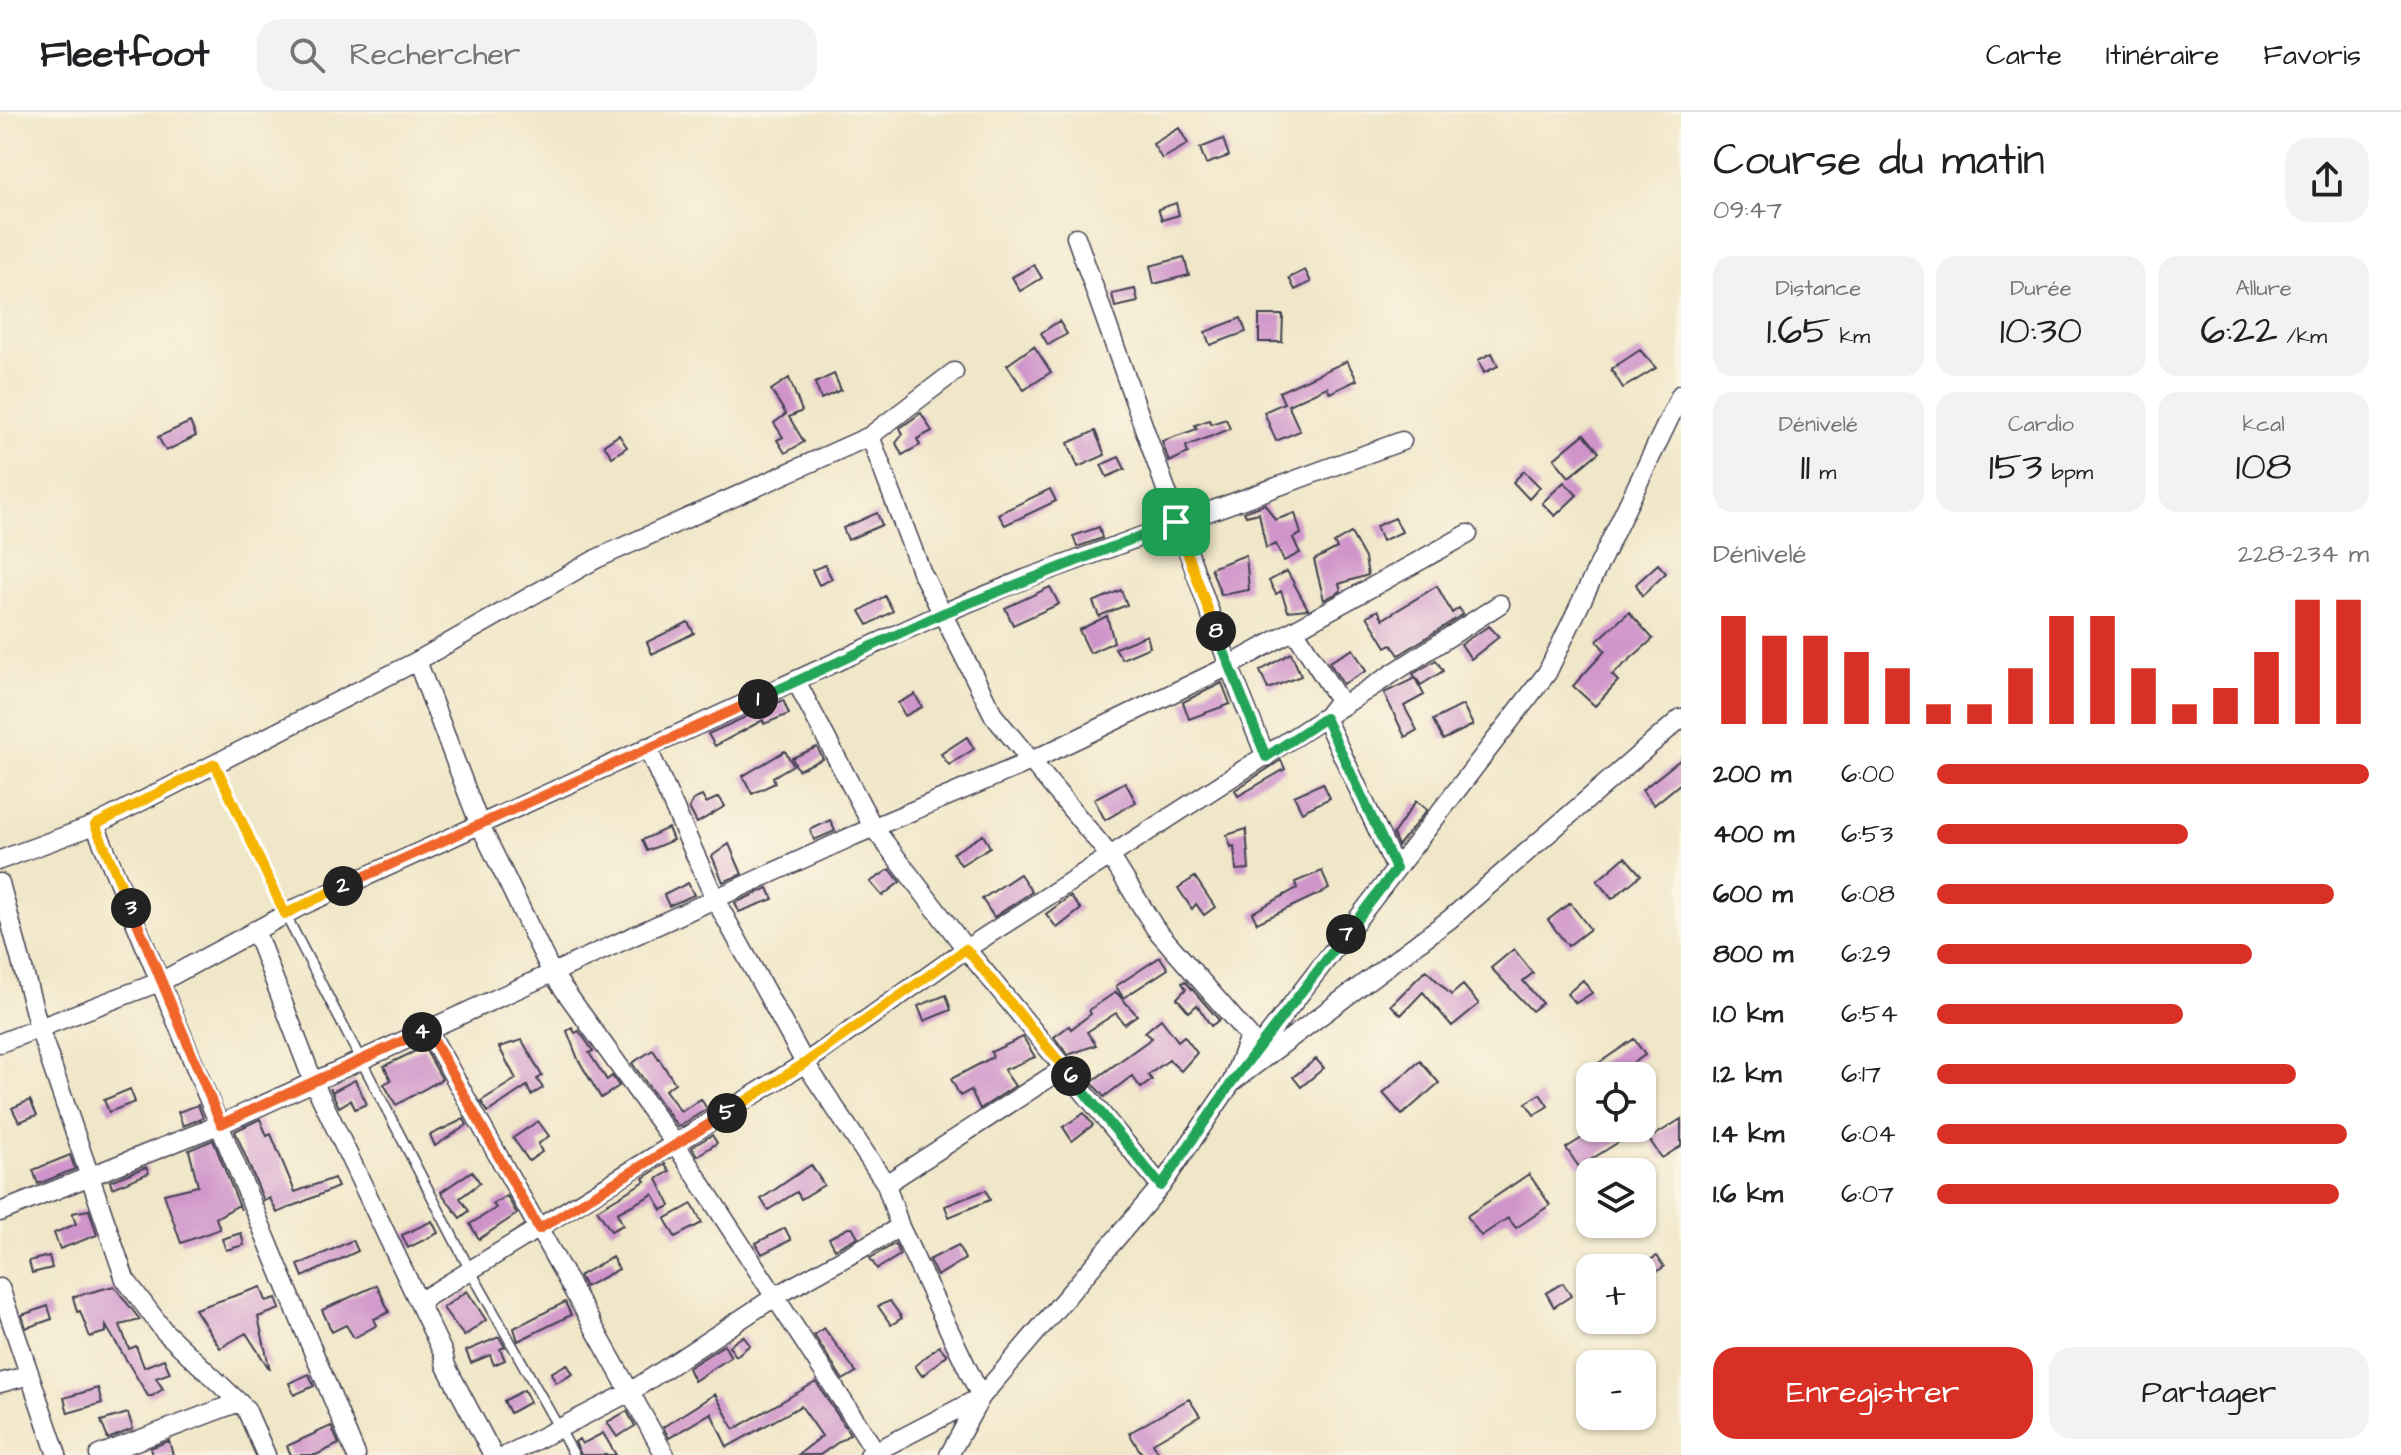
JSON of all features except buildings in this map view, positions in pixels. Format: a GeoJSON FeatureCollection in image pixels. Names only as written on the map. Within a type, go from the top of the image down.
{"type":"FeatureCollection","features":[{"type":"Feature","properties":{"kind":"street"},"geometry":{"type":"LineString","coordinates":[[1076,237],[1176,522],[1266,757]]}},
{"type":"Feature","properties":{"kind":"street"},"geometry":{"type":"LineString","coordinates":[[0,860],[95,825],[417,661],[596,559],[870,436],[954,372]]}},
{"type":"Feature","properties":{"kind":"street"},"geometry":{"type":"LineString","coordinates":[[949,1455],[981,1397],[1161,1186],[1232,1082],[1547,673],[1681,394]]}},
{"type":"Feature","properties":{"kind":"street"},"geometry":{"type":"LineString","coordinates":[[870,436],[921,571],[994,716],[1111,857],[1155,928],[1249,1036],[1232,1082]]}},
{"type":"Feature","properties":{"kind":"street"},"geometry":{"type":"LineString","coordinates":[[0,1043],[162,981],[285,914],[941,614],[1176,522],[1402,441]]}},
{"type":"Feature","properties":{"kind":"street"},"geometry":{"type":"LineString","coordinates":[[0,1212],[221,1124],[873,827],[1031,761],[1229,666],[1468,534]]}},
{"type":"Feature","properties":{"kind":"street"},"geometry":{"type":"LineString","coordinates":[[419,1302],[805,1063],[966,949],[1500,604]]}},
{"type":"Feature","properties":{"kind":"street"},"geometry":{"type":"LineString","coordinates":[[1294,630],[1339,700],[1325,718]]}},
{"type":"Feature","properties":{"kind":"street"},"geometry":{"type":"LineString","coordinates":[[417,661],[479,823],[552,973],[676,1145],[776,1296],[872,1453],[981,1397]]}},
{"type":"Feature","properties":{"kind":"street"},"geometry":{"type":"LineString","coordinates":[[796,681],[873,827],[966,949],[1161,1186]]}},
{"type":"Feature","properties":{"kind":"street"},"geometry":{"type":"LineString","coordinates":[[1325,718],[1396,869]]}},
{"type":"Feature","properties":{"kind":"street"},"geometry":{"type":"LineString","coordinates":[[1232,1082],[1450,919],[1681,718]]}},
{"type":"Feature","properties":{"kind":"street"},"geometry":{"type":"LineString","coordinates":[[647,747],[716,901],[805,1063],[886,1184],[900,1227],[981,1397]]}},
{"type":"Feature","properties":{"kind":"street"},"geometry":{"type":"LineString","coordinates":[[95,825],[356,1455]]}},
{"type":"Feature","properties":{"kind":"street"},"geometry":{"type":"LineString","coordinates":[[0,883],[39,1028],[125,1279],[164,1331],[246,1409],[266,1455]]}},
{"type":"Feature","properties":{"kind":"street"},"geometry":{"type":"LineString","coordinates":[[255,930],[313,1081],[419,1302],[446,1366],[493,1455]]}},
{"type":"Feature","properties":{"kind":"street"},"geometry":{"type":"LineString","coordinates":[[428,1030],[665,1455]]}},
{"type":"Feature","properties":{"kind":"street"},"geometry":{"type":"LineString","coordinates":[[886,1184],[1064,1068]]}},
{"type":"Feature","properties":{"kind":"street"},"geometry":{"type":"LineString","coordinates":[[507,1455],[630,1392],[776,1296],[900,1227]]}},
{"type":"Feature","properties":{"kind":"street"},"geometry":{"type":"LineString","coordinates":[[0,1288],[57,1455]]}},
{"type":"Feature","properties":{"kind":"street"},"geometry":{"type":"LineString","coordinates":[[0,1383],[30,1375]]}},
{"type":"Feature","properties":{"kind":"street"},"geometry":{"type":"LineString","coordinates":[[99,1455],[239,1402]]}},
{"type":"Feature","properties":{"kind":"lane"},"geometry":{"type":"LineString","coordinates":[[215,764],[285,914],[470,1270],[574,1455]]}},
{"type":"Feature","properties":{"kind":"route"},"geometry":{"type":"LineString","coordinates":[[1176,522],[1266,757],[1325,718],[1396,869],[1232,1082],[1161,1186],[966,949],[805,1063],[539,1229],[428,1030],[221,1124],[95,825],[215,764],[285,914],[541,794],[735,710],[941,614],[1176,522]]}}]}
